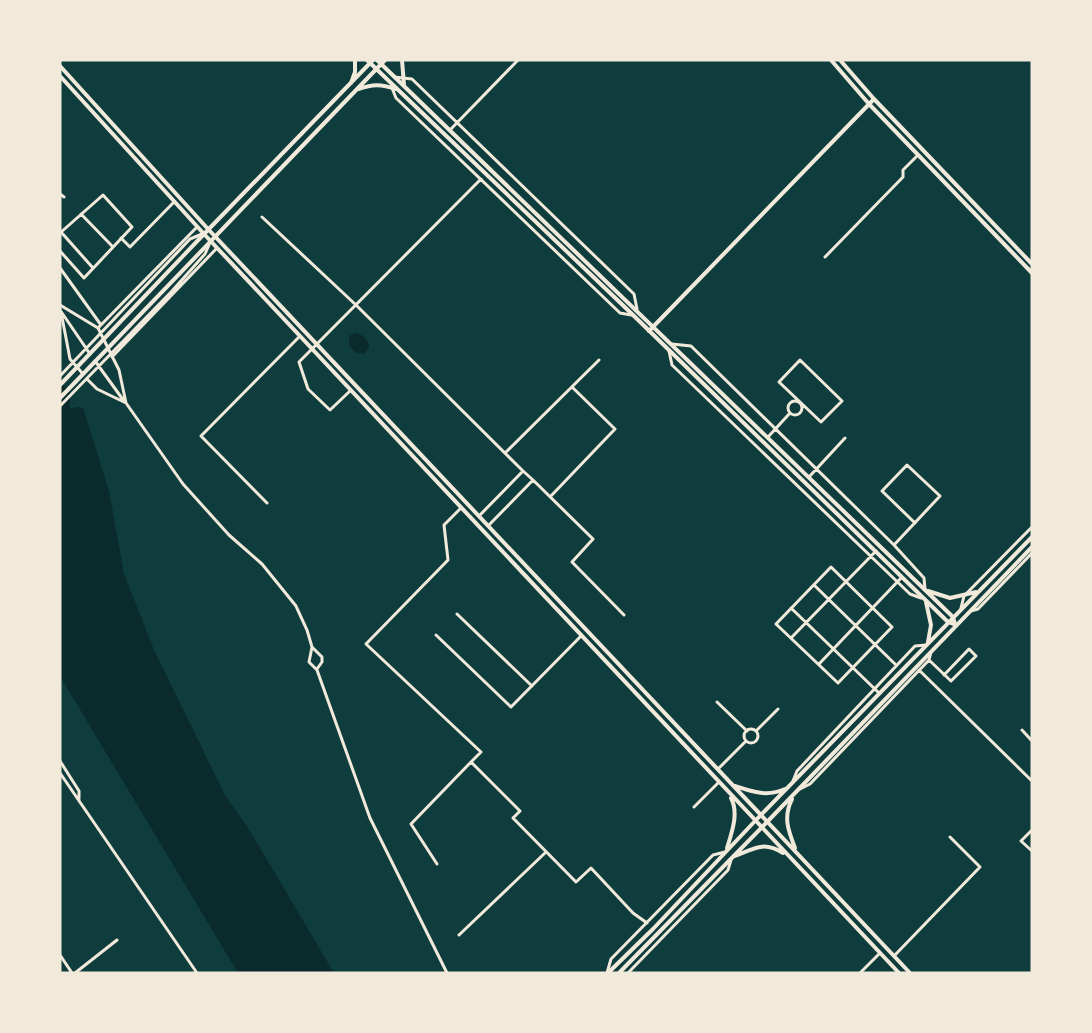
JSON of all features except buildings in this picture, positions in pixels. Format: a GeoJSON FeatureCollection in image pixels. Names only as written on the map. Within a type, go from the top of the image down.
{"type":"FeatureCollection","features":[{"type":"Feature","properties":{"kind":"main road"},"geometry":{"type":"LineString","coordinates":[[350,84],[355,72],[355,60]]}},
{"type":"Feature","properties":{"kind":"main road"},"geometry":{"type":"LineString","coordinates":[[402,60],[404,86]]}},
{"type":"Feature","properties":{"kind":"main road"},"geometry":{"type":"LineString","coordinates":[[831,60],[869,104],[1032,273]]}},
{"type":"Feature","properties":{"kind":"main road"},"geometry":{"type":"LineString","coordinates":[[840,60],[874,99],[1032,264]]}},
{"type":"Feature","properties":{"kind":"main road"},"geometry":{"type":"LineString","coordinates":[[60,385],[350,84],[376,61]]}},
{"type":"Feature","properties":{"kind":"main road"},"geometry":{"type":"LineString","coordinates":[[60,398],[203,253],[210,241],[356,91],[376,69],[376,61]]}},
{"type":"Feature","properties":{"kind":"main road"},"geometry":{"type":"LineString","coordinates":[[376,61],[376,69],[948,622],[956,625]]}},
{"type":"Feature","properties":{"kind":"main road"},"geometry":{"type":"LineString","coordinates":[[376,61],[768,436],[953,617],[956,625]]}},
{"type":"Feature","properties":{"kind":"main road"},"geometry":{"type":"LineString","coordinates":[[60,66],[214,237],[480,515],[910,973]]}},
{"type":"Feature","properties":{"kind":"main road"},"geometry":{"type":"LineString","coordinates":[[60,76],[299,337],[899,973]]}},
{"type":"Feature","properties":{"kind":"main road"},"geometry":{"type":"LineString","coordinates":[[356,91],[371,85],[399,91]]}},
{"type":"Feature","properties":{"kind":"main road"},"geometry":{"type":"LineString","coordinates":[[649,331],[874,99]]}},
{"type":"Feature","properties":{"kind":"main road"},"geometry":{"type":"LineString","coordinates":[[608,973],[1032,537]]}},
{"type":"Feature","properties":{"kind":"main road"},"geometry":{"type":"LineString","coordinates":[[618,973],[927,658],[931,650],[966,613],[1032,550],[1025,544]]}},
{"type":"Feature","properties":{"kind":"main road"},"geometry":{"type":"LineString","coordinates":[[925,591],[950,598],[979,591]]}},
{"type":"Feature","properties":{"kind":"main road"},"geometry":{"type":"LineString","coordinates":[[924,598],[931,625],[927,643]]}},
{"type":"Feature","properties":{"kind":"main road"},"geometry":{"type":"LineString","coordinates":[[662,722],[669,716]]}},
{"type":"Feature","properties":{"kind":"main road"},"geometry":{"type":"LineString","coordinates":[[734,786],[758,793],[773,794],[790,786]]}},
{"type":"Feature","properties":{"kind":"main road"},"geometry":{"type":"LineString","coordinates":[[726,852],[734,827],[735,805],[728,792]]}},
{"type":"Feature","properties":{"kind":"main road"},"geometry":{"type":"LineString","coordinates":[[794,794],[787,810],[786,826],[796,852]]}},
{"type":"Feature","properties":{"kind":"main road"},"geometry":{"type":"LineString","coordinates":[[732,857],[759,846],[772,846],[789,857]]}},
{"type":"Feature","properties":{"kind":"street"},"geometry":{"type":"LineString","coordinates":[[450,130],[518,60]]}},
{"type":"Feature","properties":{"kind":"street"},"geometry":{"type":"LineString","coordinates":[[394,76],[412,79],[634,294],[637,309]]}},
{"type":"Feature","properties":{"kind":"street"},"geometry":{"type":"LineString","coordinates":[[389,81],[396,98],[620,313],[633,315]]}},
{"type":"Feature","properties":{"kind":"street"},"geometry":{"type":"LineString","coordinates":[[825,257],[903,177],[903,170],[918,155]]}},
{"type":"Feature","properties":{"kind":"street"},"geometry":{"type":"LineString","coordinates":[[350,391],[330,410],[308,389],[299,362],[481,179]]}},
{"type":"Feature","properties":{"kind":"street"},"geometry":{"type":"LineString","coordinates":[[60,194],[64,197]]}},
{"type":"Feature","properties":{"kind":"street"},"geometry":{"type":"LineString","coordinates":[[60,251],[84,278],[132,227],[103,195],[60,232],[93,268]]}},
{"type":"Feature","properties":{"kind":"street"},"geometry":{"type":"LineString","coordinates":[[122,238],[130,247],[174,202]]}},
{"type":"Feature","properties":{"kind":"street"},"geometry":{"type":"LineString","coordinates":[[81,214],[113,247]]}},
{"type":"Feature","properties":{"kind":"street"},"geometry":{"type":"LineString","coordinates":[[262,217],[356,305],[593,539],[572,562],[624,615]]}},
{"type":"Feature","properties":{"kind":"street"},"geometry":{"type":"LineString","coordinates":[[100,326],[197,227]]}},
{"type":"Feature","properties":{"kind":"street"},"geometry":{"type":"LineString","coordinates":[[60,376],[190,239],[204,234]]}},
{"type":"Feature","properties":{"kind":"street"},"geometry":{"type":"LineString","coordinates":[[60,406],[217,248]]}},
{"type":"Feature","properties":{"kind":"street"},"geometry":{"type":"LineString","coordinates":[[112,355],[203,253]]}},
{"type":"Feature","properties":{"kind":"street"},"geometry":{"type":"LineString","coordinates":[[60,268],[100,326],[119,370],[126,404]]}},
{"type":"Feature","properties":{"kind":"street"},"geometry":{"type":"LineString","coordinates":[[60,309],[100,326]]}},
{"type":"Feature","properties":{"kind":"street"},"geometry":{"type":"LineString","coordinates":[[60,309],[90,354]]}},
{"type":"Feature","properties":{"kind":"street"},"geometry":{"type":"LineString","coordinates":[[60,309],[70,359],[97,389],[126,404]]}},
{"type":"Feature","properties":{"kind":"street"},"geometry":{"type":"LineString","coordinates":[[267,503],[201,436],[299,337]]}},
{"type":"Feature","properties":{"kind":"street"},"geometry":{"type":"LineString","coordinates":[[672,344],[691,346],[817,469],[924,578],[925,591]]}},
{"type":"Feature","properties":{"kind":"street"},"geometry":{"type":"LineString","coordinates":[[668,349],[672,364],[897,582],[910,594],[924,598]]}},
{"type":"Feature","properties":{"kind":"street"},"geometry":{"type":"LineString","coordinates":[[505,453],[599,360]]}},
{"type":"Feature","properties":{"kind":"street"},"geometry":{"type":"LineString","coordinates":[[790,413],[788,404],[792,401],[800,402],[821,422],[842,400],[800,360],[779,382],[800,402],[802,408],[800,412],[796,415],[790,413]]}},
{"type":"Feature","properties":{"kind":"street"},"geometry":{"type":"LineString","coordinates":[[95,361],[183,484],[229,535],[262,564],[288,595],[301,616],[312,647],[322,657],[317,670]]}},
{"type":"Feature","properties":{"kind":"street"},"geometry":{"type":"LineString","coordinates":[[550,497],[615,429],[572,387]]}},
{"type":"Feature","properties":{"kind":"street"},"geometry":{"type":"LineString","coordinates":[[768,436],[790,413]]}},
{"type":"Feature","properties":{"kind":"street"},"geometry":{"type":"LineString","coordinates":[[809,477],[845,438]]}},
{"type":"Feature","properties":{"kind":"street"},"geometry":{"type":"LineString","coordinates":[[894,545],[915,523],[940,496],[907,465],[882,491],[915,523]]}},
{"type":"Feature","properties":{"kind":"street"},"geometry":{"type":"LineString","coordinates":[[480,515],[523,471]]}},
{"type":"Feature","properties":{"kind":"street"},"geometry":{"type":"LineString","coordinates":[[489,525],[533,480]]}},
{"type":"Feature","properties":{"kind":"street"},"geometry":{"type":"LineString","coordinates":[[437,864],[411,824],[481,752],[366,644],[448,560],[444,525],[460,509]]}},
{"type":"Feature","properties":{"kind":"street"},"geometry":{"type":"LineString","coordinates":[[961,609],[964,596],[1032,527]]}},
{"type":"Feature","properties":{"kind":"street"},"geometry":{"type":"LineString","coordinates":[[880,547],[888,539]]}},
{"type":"Feature","properties":{"kind":"street"},"geometry":{"type":"LineString","coordinates":[[791,639],[876,551]]}},
{"type":"Feature","properties":{"kind":"street"},"geometry":{"type":"LineString","coordinates":[[1003,556],[1013,556]]}},
{"type":"Feature","properties":{"kind":"street"},"geometry":{"type":"LineString","coordinates":[[831,567],[846,582],[892,627],[838,683],[776,624],[831,567]]}},
{"type":"Feature","properties":{"kind":"street"},"geometry":{"type":"LineString","coordinates":[[819,664],[902,577]]}},
{"type":"Feature","properties":{"kind":"street"},"geometry":{"type":"LineString","coordinates":[[814,585],[897,666]]}},
{"type":"Feature","properties":{"kind":"street"},"geometry":{"type":"LineString","coordinates":[[791,608],[879,693]]}},
{"type":"Feature","properties":{"kind":"street"},"geometry":{"type":"LineString","coordinates":[[457,614],[532,686]]}},
{"type":"Feature","properties":{"kind":"street"},"geometry":{"type":"LineString","coordinates":[[436,634],[512,707],[581,636]]}},
{"type":"Feature","properties":{"kind":"street"},"geometry":{"type":"LineString","coordinates":[[790,786],[797,771],[915,646],[927,643]]}},
{"type":"Feature","properties":{"kind":"street"},"geometry":{"type":"LineString","coordinates":[[312,647],[309,662],[317,670],[370,818],[447,973]]}},
{"type":"Feature","properties":{"kind":"street"},"geometry":{"type":"LineString","coordinates":[[799,790],[810,784],[919,670],[927,658],[944,675],[951,681],[976,656],[969,649],[944,675]]}},
{"type":"Feature","properties":{"kind":"street"},"geometry":{"type":"LineString","coordinates":[[919,670],[1032,781]]}},
{"type":"Feature","properties":{"kind":"street"},"geometry":{"type":"LineString","coordinates":[[717,702],[747,731]]}},
{"type":"Feature","properties":{"kind":"street"},"geometry":{"type":"LineString","coordinates":[[756,731],[778,709]]}},
{"type":"Feature","properties":{"kind":"street"},"geometry":{"type":"LineString","coordinates":[[746,741],[744,736],[747,731],[750,729],[756,731]]}},
{"type":"Feature","properties":{"kind":"street"},"geometry":{"type":"LineString","coordinates":[[1022,730],[1032,741]]}},
{"type":"Feature","properties":{"kind":"street"},"geometry":{"type":"LineString","coordinates":[[746,741],[755,742],[758,735],[756,731]]}},
{"type":"Feature","properties":{"kind":"street"},"geometry":{"type":"LineString","coordinates":[[718,769],[746,741]]}},
{"type":"Feature","properties":{"kind":"street"},"geometry":{"type":"LineString","coordinates":[[60,761],[79,791],[79,800]]}},
{"type":"Feature","properties":{"kind":"street"},"geometry":{"type":"LineString","coordinates":[[471,762],[520,811],[513,818],[576,882],[591,868],[633,913],[647,923]]}},
{"type":"Feature","properties":{"kind":"street"},"geometry":{"type":"LineString","coordinates":[[60,773],[197,973]]}},
{"type":"Feature","properties":{"kind":"street"},"geometry":{"type":"LineString","coordinates":[[694,807],[718,782]]}},
{"type":"Feature","properties":{"kind":"street"},"geometry":{"type":"LineString","coordinates":[[1032,830],[1021,841],[1032,851]]}},
{"type":"Feature","properties":{"kind":"street"},"geometry":{"type":"LineString","coordinates":[[894,956],[980,867],[950,837]]}},
{"type":"Feature","properties":{"kind":"street"},"geometry":{"type":"LineString","coordinates":[[459,935],[546,852]]}},
{"type":"Feature","properties":{"kind":"street"},"geometry":{"type":"LineString","coordinates":[[608,973],[611,959],[713,855],[726,852]]}},
{"type":"Feature","properties":{"kind":"street"},"geometry":{"type":"LineString","coordinates":[[627,973],[729,870],[732,857]]}},
{"type":"Feature","properties":{"kind":"street"},"geometry":{"type":"LineString","coordinates":[[60,955],[74,973],[117,940]]}},
{"type":"Feature","properties":{"kind":"street"},"geometry":{"type":"LineString","coordinates":[[860,973],[880,953]]}},
{"type":"Feature","properties":{"kind":"water"},"geometry":{"type":"Polygon","coordinates":[[[356,333],[367,340],[369,348],[364,354],[355,352],[349,345],[349,336],[356,333]]]}},
{"type":"Feature","properties":{"kind":"water"},"geometry":{"type":"Polygon","coordinates":[[[60,381],[70,393],[70,409],[83,408],[109,491],[124,574],[154,650],[225,795],[250,831],[334,973],[238,973],[60,676],[60,381]]]}}]}
